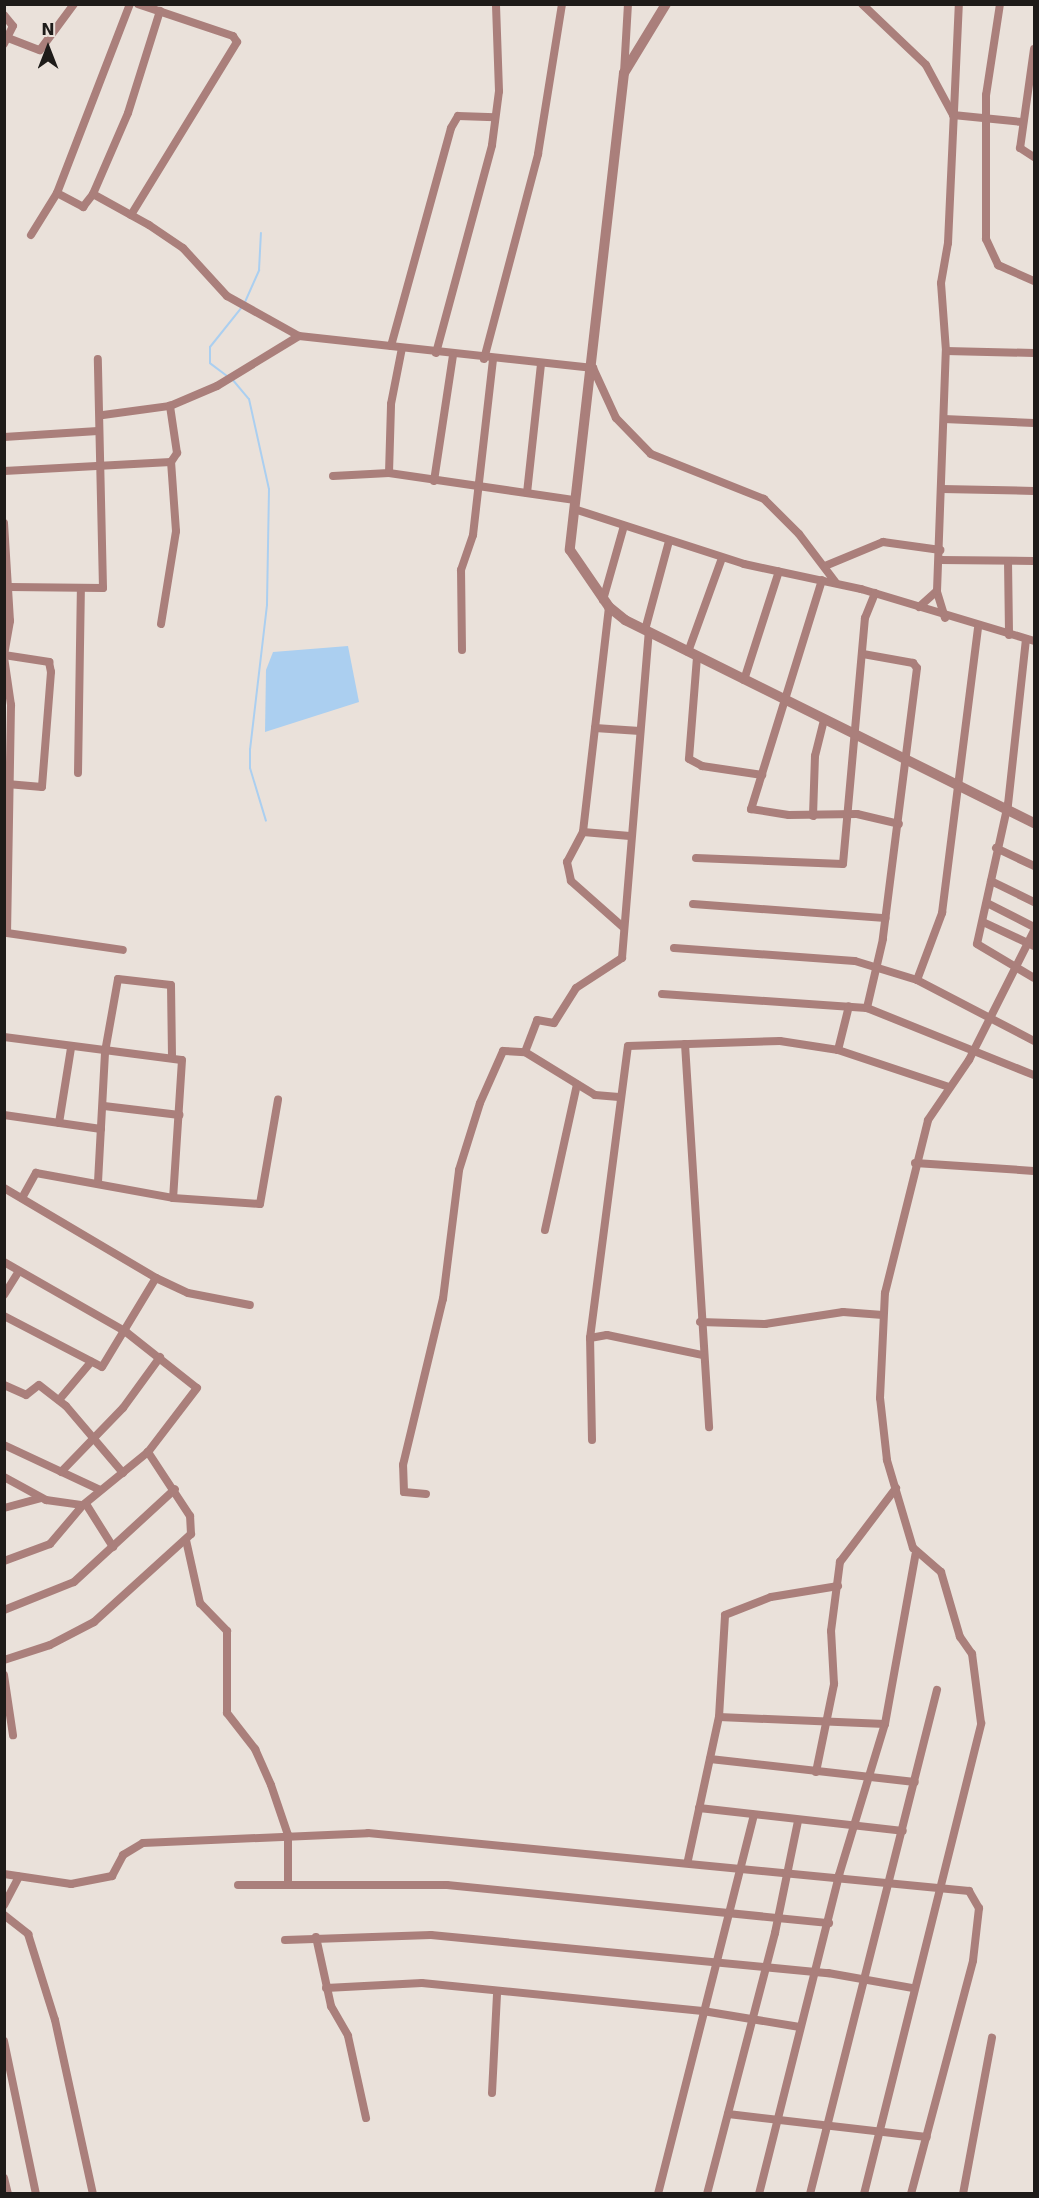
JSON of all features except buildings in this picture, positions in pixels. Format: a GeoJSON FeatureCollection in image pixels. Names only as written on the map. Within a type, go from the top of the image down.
{"type":"FeatureCollection","features":[{"type":"Feature","properties":{"kind":"street"},"geometry":{"type":"LineString","coordinates":[[4,15],[12,21],[6,41],[40,50],[74,4]]}},
{"type":"Feature","properties":{"kind":"street"},"geometry":{"type":"LineString","coordinates":[[31,235],[57,193],[130,4]]}},
{"type":"Feature","properties":{"kind":"street"},"geometry":{"type":"LineString","coordinates":[[131,215],[237,42],[138,4]]}},
{"type":"Feature","properties":{"kind":"street"},"geometry":{"type":"LineString","coordinates":[[436,353],[480,202],[495,117],[496,4]]}},
{"type":"Feature","properties":{"kind":"street"},"geometry":{"type":"LineString","coordinates":[[484,359],[538,154],[562,4]]}},
{"type":"Feature","properties":{"kind":"street"},"geometry":{"type":"LineString","coordinates":[[628,4],[624,73],[593,368],[570,550],[606,603],[651,633],[788,703],[1035,823]]}},
{"type":"Feature","properties":{"kind":"street"},"geometry":{"type":"LineString","coordinates":[[624,73],[666,4]]}},
{"type":"Feature","properties":{"kind":"street"},"geometry":{"type":"LineString","coordinates":[[862,4],[926,65],[953,115]]}},
{"type":"Feature","properties":{"kind":"street"},"geometry":{"type":"LineString","coordinates":[[945,618],[937,591],[940,561],[946,351],[941,283],[959,4]]}},
{"type":"Feature","properties":{"kind":"street"},"geometry":{"type":"LineString","coordinates":[[1000,4],[985,117],[988,249],[998,265],[1035,281]]}},
{"type":"Feature","properties":{"kind":"street"},"geometry":{"type":"LineString","coordinates":[[57,193],[83,207],[93,194],[128,113],[160,12]]}},
{"type":"Feature","properties":{"kind":"street"},"geometry":{"type":"LineString","coordinates":[[1035,49],[1022,122],[1020,148],[1035,157]]}},
{"type":"Feature","properties":{"kind":"street"},"geometry":{"type":"LineString","coordinates":[[953,115],[1022,122]]}},
{"type":"Feature","properties":{"kind":"street"},"geometry":{"type":"LineString","coordinates":[[391,346],[451,128],[458,116],[495,117]]}},
{"type":"Feature","properties":{"kind":"street"},"geometry":{"type":"LineString","coordinates":[[93,194],[183,248],[227,296],[299,336],[484,359],[593,368]]}},
{"type":"Feature","properties":{"kind":"street"},"geometry":{"type":"LineString","coordinates":[[103,415],[170,406],[217,386],[299,336]]}},
{"type":"Feature","properties":{"kind":"street"},"geometry":{"type":"LineString","coordinates":[[389,473],[392,393],[402,348]]}},
{"type":"Feature","properties":{"kind":"street"},"geometry":{"type":"LineString","coordinates":[[946,351],[1035,353]]}},
{"type":"Feature","properties":{"kind":"street"},"geometry":{"type":"LineString","coordinates":[[434,481],[453,355]]}},
{"type":"Feature","properties":{"kind":"street"},"geometry":{"type":"LineString","coordinates":[[10,586],[81,591],[103,588],[99,431],[103,415],[98,359]]}},
{"type":"Feature","properties":{"kind":"street"},"geometry":{"type":"LineString","coordinates":[[462,650],[460,581],[479,484],[494,360]]}},
{"type":"Feature","properties":{"kind":"street"},"geometry":{"type":"LineString","coordinates":[[526,493],[541,364]]}},
{"type":"Feature","properties":{"kind":"street"},"geometry":{"type":"LineString","coordinates":[[593,368],[615,418],[651,454],[764,499],[825,566],[836,583]]}},
{"type":"Feature","properties":{"kind":"street"},"geometry":{"type":"LineString","coordinates":[[161,624],[176,531],[171,462],[177,453],[170,406]]}},
{"type":"Feature","properties":{"kind":"street"},"geometry":{"type":"LineString","coordinates":[[944,419],[1035,423]]}},
{"type":"Feature","properties":{"kind":"street"},"geometry":{"type":"LineString","coordinates":[[4,437],[99,431]]}},
{"type":"Feature","properties":{"kind":"street"},"geometry":{"type":"LineString","coordinates":[[4,471],[171,462]]}},
{"type":"Feature","properties":{"kind":"street"},"geometry":{"type":"LineString","coordinates":[[333,476],[389,473],[434,481],[479,484],[574,504],[624,526],[722,558],[861,589],[978,628],[1030,640],[1007,808],[996,848],[978,947],[1035,978]]}},
{"type":"Feature","properties":{"kind":"street"},"geometry":{"type":"LineString","coordinates":[[942,489],[1035,491]]}},
{"type":"Feature","properties":{"kind":"street"},"geometry":{"type":"LineString","coordinates":[[4,523],[10,586],[4,656],[11,705],[5,784],[7,933],[123,950]]}},
{"type":"Feature","properties":{"kind":"street"},"geometry":{"type":"LineString","coordinates":[[623,927],[569,878],[567,862],[583,832],[606,603],[624,526]]}},
{"type":"Feature","properties":{"kind":"street"},"geometry":{"type":"LineString","coordinates":[[525,1052],[537,1020],[554,1023],[584,980],[619,964],[648,647],[669,541]]}},
{"type":"Feature","properties":{"kind":"street"},"geometry":{"type":"LineString","coordinates":[[825,566],[884,542],[940,550]]}},
{"type":"Feature","properties":{"kind":"street"},"geometry":{"type":"LineString","coordinates":[[722,558],[693,655],[689,759],[702,766],[762,775]]}},
{"type":"Feature","properties":{"kind":"street"},"geometry":{"type":"LineString","coordinates":[[940,561],[1035,561]]}},
{"type":"Feature","properties":{"kind":"street"},"geometry":{"type":"LineString","coordinates":[[1008,561],[1009,635]]}},
{"type":"Feature","properties":{"kind":"street"},"geometry":{"type":"LineString","coordinates":[[744,680],[779,571]]}},
{"type":"Feature","properties":{"kind":"street"},"geometry":{"type":"LineString","coordinates":[[822,580],[788,703],[751,809],[813,816],[848,814],[899,824]]}},
{"type":"Feature","properties":{"kind":"street"},"geometry":{"type":"LineString","coordinates":[[696,858],[839,867],[848,814],[868,600],[861,589]]}},
{"type":"Feature","properties":{"kind":"street"},"geometry":{"type":"LineString","coordinates":[[78,773],[81,591]]}},
{"type":"Feature","properties":{"kind":"street"},"geometry":{"type":"LineString","coordinates":[[919,607],[937,591]]}},
{"type":"Feature","properties":{"kind":"street"},"geometry":{"type":"LineString","coordinates":[[868,600],[875,593]]}},
{"type":"Feature","properties":{"kind":"street"},"geometry":{"type":"LineString","coordinates":[[917,980],[942,913],[978,628]]}},
{"type":"Feature","properties":{"kind":"street"},"geometry":{"type":"LineString","coordinates":[[863,654],[917,666],[908,760],[878,969],[867,1008]]}},
{"type":"Feature","properties":{"kind":"street"},"geometry":{"type":"LineString","coordinates":[[4,656],[49,662],[51,672],[42,787],[5,784]]}},
{"type":"Feature","properties":{"kind":"street"},"geometry":{"type":"LineString","coordinates":[[813,816],[815,756],[824,720]]}},
{"type":"Feature","properties":{"kind":"street"},"geometry":{"type":"LineString","coordinates":[[595,728],[640,731]]}},
{"type":"Feature","properties":{"kind":"street"},"geometry":{"type":"LineString","coordinates":[[583,832],[630,836]]}},
{"type":"Feature","properties":{"kind":"street"},"geometry":{"type":"LineString","coordinates":[[996,848],[1035,866]]}},
{"type":"Feature","properties":{"kind":"street"},"geometry":{"type":"LineString","coordinates":[[991,881],[1035,902]]}},
{"type":"Feature","properties":{"kind":"street"},"geometry":{"type":"LineString","coordinates":[[759,2193],[800,2027],[817,1972],[838,1875],[885,1724],[916,1552],[896,1488],[880,1398],[883,1315],[915,1163],[928,1120],[976,1047],[1016,968],[1032,945],[1035,929],[987,903]]}},
{"type":"Feature","properties":{"kind":"street"},"geometry":{"type":"LineString","coordinates":[[693,904],[885,918]]}},
{"type":"Feature","properties":{"kind":"street"},"geometry":{"type":"LineString","coordinates":[[982,922],[1032,945]]}},
{"type":"Feature","properties":{"kind":"street"},"geometry":{"type":"LineString","coordinates":[[674,948],[849,960],[917,980],[1035,1041]]}},
{"type":"Feature","properties":{"kind":"street"},"geometry":{"type":"LineString","coordinates":[[98,1182],[104,1106],[105,1052],[118,980],[171,985],[172,1055],[185,1069],[172,1198]]}},
{"type":"Feature","properties":{"kind":"street"},"geometry":{"type":"LineString","coordinates":[[662,994],[867,1008],[892,1022],[976,1047],[1035,1075]]}},
{"type":"Feature","properties":{"kind":"street"},"geometry":{"type":"LineString","coordinates":[[838,1050],[849,1006]]}},
{"type":"Feature","properties":{"kind":"street"},"geometry":{"type":"LineString","coordinates":[[4,1037],[105,1052],[172,1055]]}},
{"type":"Feature","properties":{"kind":"street"},"geometry":{"type":"LineString","coordinates":[[592,1440],[590,1338],[619,1096],[630,1044],[780,1041],[838,1050],[949,1087]]}},
{"type":"Feature","properties":{"kind":"street"},"geometry":{"type":"LineString","coordinates":[[685,1044],[700,1322],[709,1427]]}},
{"type":"Feature","properties":{"kind":"street"},"geometry":{"type":"LineString","coordinates":[[59,1123],[71,1048]]}},
{"type":"Feature","properties":{"kind":"street"},"geometry":{"type":"LineString","coordinates":[[426,1494],[404,1492],[403,1465],[443,1299],[459,1170],[502,1051],[525,1052],[595,1095],[619,1096]]}},
{"type":"Feature","properties":{"kind":"street"},"geometry":{"type":"LineString","coordinates":[[545,1230],[577,1084]]}},
{"type":"Feature","properties":{"kind":"street"},"geometry":{"type":"LineString","coordinates":[[22,1198],[33,1173],[98,1182],[172,1198],[262,1203],[278,1101]]}},
{"type":"Feature","properties":{"kind":"street"},"geometry":{"type":"LineString","coordinates":[[104,1106],[179,1115]]}},
{"type":"Feature","properties":{"kind":"street"},"geometry":{"type":"LineString","coordinates":[[4,1115],[101,1130]]}},
{"type":"Feature","properties":{"kind":"street"},"geometry":{"type":"LineString","coordinates":[[915,1163],[1034,1169]]}},
{"type":"Feature","properties":{"kind":"street"},"geometry":{"type":"LineString","coordinates":[[4,1188],[156,1278],[196,1295],[250,1305]]}},
{"type":"Feature","properties":{"kind":"street"},"geometry":{"type":"LineString","coordinates":[[4,1262],[126,1332],[197,1388],[148,1452],[84,1504],[50,1544],[4,1561]]}},
{"type":"Feature","properties":{"kind":"street"},"geometry":{"type":"LineString","coordinates":[[4,1295],[19,1271]]}},
{"type":"Feature","properties":{"kind":"street"},"geometry":{"type":"LineString","coordinates":[[4,1316],[91,1362],[105,1365],[156,1278]]}},
{"type":"Feature","properties":{"kind":"street"},"geometry":{"type":"LineString","coordinates":[[700,1322],[765,1324],[843,1312],[883,1315]]}},
{"type":"Feature","properties":{"kind":"street"},"geometry":{"type":"LineString","coordinates":[[590,1338],[607,1335],[703,1355]]}},
{"type":"Feature","properties":{"kind":"street"},"geometry":{"type":"LineString","coordinates":[[61,1472],[94,1440],[160,1357]]}},
{"type":"Feature","properties":{"kind":"street"},"geometry":{"type":"LineString","coordinates":[[59,1400],[91,1362]]}},
{"type":"Feature","properties":{"kind":"street"},"geometry":{"type":"LineString","coordinates":[[4,1385],[26,1395],[39,1385],[59,1400],[123,1473]]}},
{"type":"Feature","properties":{"kind":"street"},"geometry":{"type":"LineString","coordinates":[[4,1445],[100,1490]]}},
{"type":"Feature","properties":{"kind":"street"},"geometry":{"type":"LineString","coordinates":[[4,1660],[50,1645],[94,1622],[186,1540],[193,1525],[175,1489],[148,1452]]}},
{"type":"Feature","properties":{"kind":"street"},"geometry":{"type":"LineString","coordinates":[[4,1477],[41,1498],[84,1504],[113,1546]]}},
{"type":"Feature","properties":{"kind":"street"},"geometry":{"type":"LineString","coordinates":[[816,1772],[827,1724],[841,1560],[896,1488]]}},
{"type":"Feature","properties":{"kind":"street"},"geometry":{"type":"LineString","coordinates":[[4,1610],[74,1582],[175,1489]]}},
{"type":"Feature","properties":{"kind":"street"},"geometry":{"type":"LineString","coordinates":[[4,1508],[41,1498]]}},
{"type":"Feature","properties":{"kind":"street"},"geometry":{"type":"LineString","coordinates":[[186,1540],[200,1603],[227,1631],[227,1713],[260,1758],[288,1834],[288,1884]]}},
{"type":"Feature","properties":{"kind":"street"},"geometry":{"type":"LineString","coordinates":[[864,2193],[912,1988],[975,1756],[980,1708],[972,1654],[960,1637],[943,1576],[916,1552]]}},
{"type":"Feature","properties":{"kind":"street"},"geometry":{"type":"LineString","coordinates":[[688,1860],[719,1717],[723,1622],[730,1610],[838,1586]]}},
{"type":"Feature","properties":{"kind":"street"},"geometry":{"type":"LineString","coordinates":[[4,1675],[13,1735]]}},
{"type":"Feature","properties":{"kind":"street"},"geometry":{"type":"LineString","coordinates":[[810,2193],[937,1690]]}},
{"type":"Feature","properties":{"kind":"street"},"geometry":{"type":"LineString","coordinates":[[719,1717],[827,1724],[885,1724]]}},
{"type":"Feature","properties":{"kind":"street"},"geometry":{"type":"LineString","coordinates":[[710,1759],[816,1772],[869,1775],[915,1782]]}},
{"type":"Feature","properties":{"kind":"street"},"geometry":{"type":"LineString","coordinates":[[699,1808],[798,1821],[854,1824],[903,1831]]}},
{"type":"Feature","properties":{"kind":"street"},"geometry":{"type":"LineString","coordinates":[[658,2193],[714,1964],[754,1815]]}},
{"type":"Feature","properties":{"kind":"street"},"geometry":{"type":"LineString","coordinates":[[707,2193],[778,1918],[798,1821]]}},
{"type":"Feature","properties":{"kind":"street"},"geometry":{"type":"LineString","coordinates":[[4,1874],[57,1884],[90,1881],[112,1876],[123,1855],[143,1843],[288,1834],[415,1836],[838,1875],[975,1894],[979,1918],[973,1961],[911,2193]]}},
{"type":"Feature","properties":{"kind":"street"},"geometry":{"type":"LineString","coordinates":[[4,1905],[19,1877]]}},
{"type":"Feature","properties":{"kind":"street"},"geometry":{"type":"LineString","coordinates":[[238,1885],[436,1885],[829,1923]]}},
{"type":"Feature","properties":{"kind":"street"},"geometry":{"type":"LineString","coordinates":[[4,1915],[28,1934],[54,2020],[93,2193]]}},
{"type":"Feature","properties":{"kind":"street"},"geometry":{"type":"LineString","coordinates":[[285,1940],[316,1937],[431,1935],[714,1964],[817,1972],[866,1978],[912,1988]]}},
{"type":"Feature","properties":{"kind":"street"},"geometry":{"type":"LineString","coordinates":[[316,1937],[326,1988],[348,2036],[366,2118]]}},
{"type":"Feature","properties":{"kind":"street"},"geometry":{"type":"LineString","coordinates":[[326,1988],[401,1982],[703,2011],[800,2027]]}},
{"type":"Feature","properties":{"kind":"street"},"geometry":{"type":"LineString","coordinates":[[492,2093],[497,1993]]}},
{"type":"Feature","properties":{"kind":"street"},"geometry":{"type":"LineString","coordinates":[[963,2193],[992,2038]]}},
{"type":"Feature","properties":{"kind":"street"},"geometry":{"type":"LineString","coordinates":[[4,2040],[36,2193]]}},
{"type":"Feature","properties":{"kind":"street"},"geometry":{"type":"LineString","coordinates":[[729,2114],[927,2137]]}},
{"type":"Feature","properties":{"kind":"street"},"geometry":{"type":"LineString","coordinates":[[4,2178],[7,2193]]}},
{"type":"Feature","properties":{"kind":"water"},"geometry":{"type":"Polygon","coordinates":[[[348,646],[359,702],[265,732],[266,670],[273,652],[348,646]]]}},
{"type":"Feature","properties":{"kind":"waterway"},"geometry":{"type":"LineString","coordinates":[[245,302],[259,270],[261,233]]}},
{"type":"Feature","properties":{"kind":"waterway"},"geometry":{"type":"LineString","coordinates":[[227,376],[210,363],[210,347],[242,307]]}},
{"type":"Feature","properties":{"kind":"waterway"},"geometry":{"type":"LineString","coordinates":[[232,379],[249,399],[269,489],[267,605],[250,749],[250,768],[266,821]]}}]}
